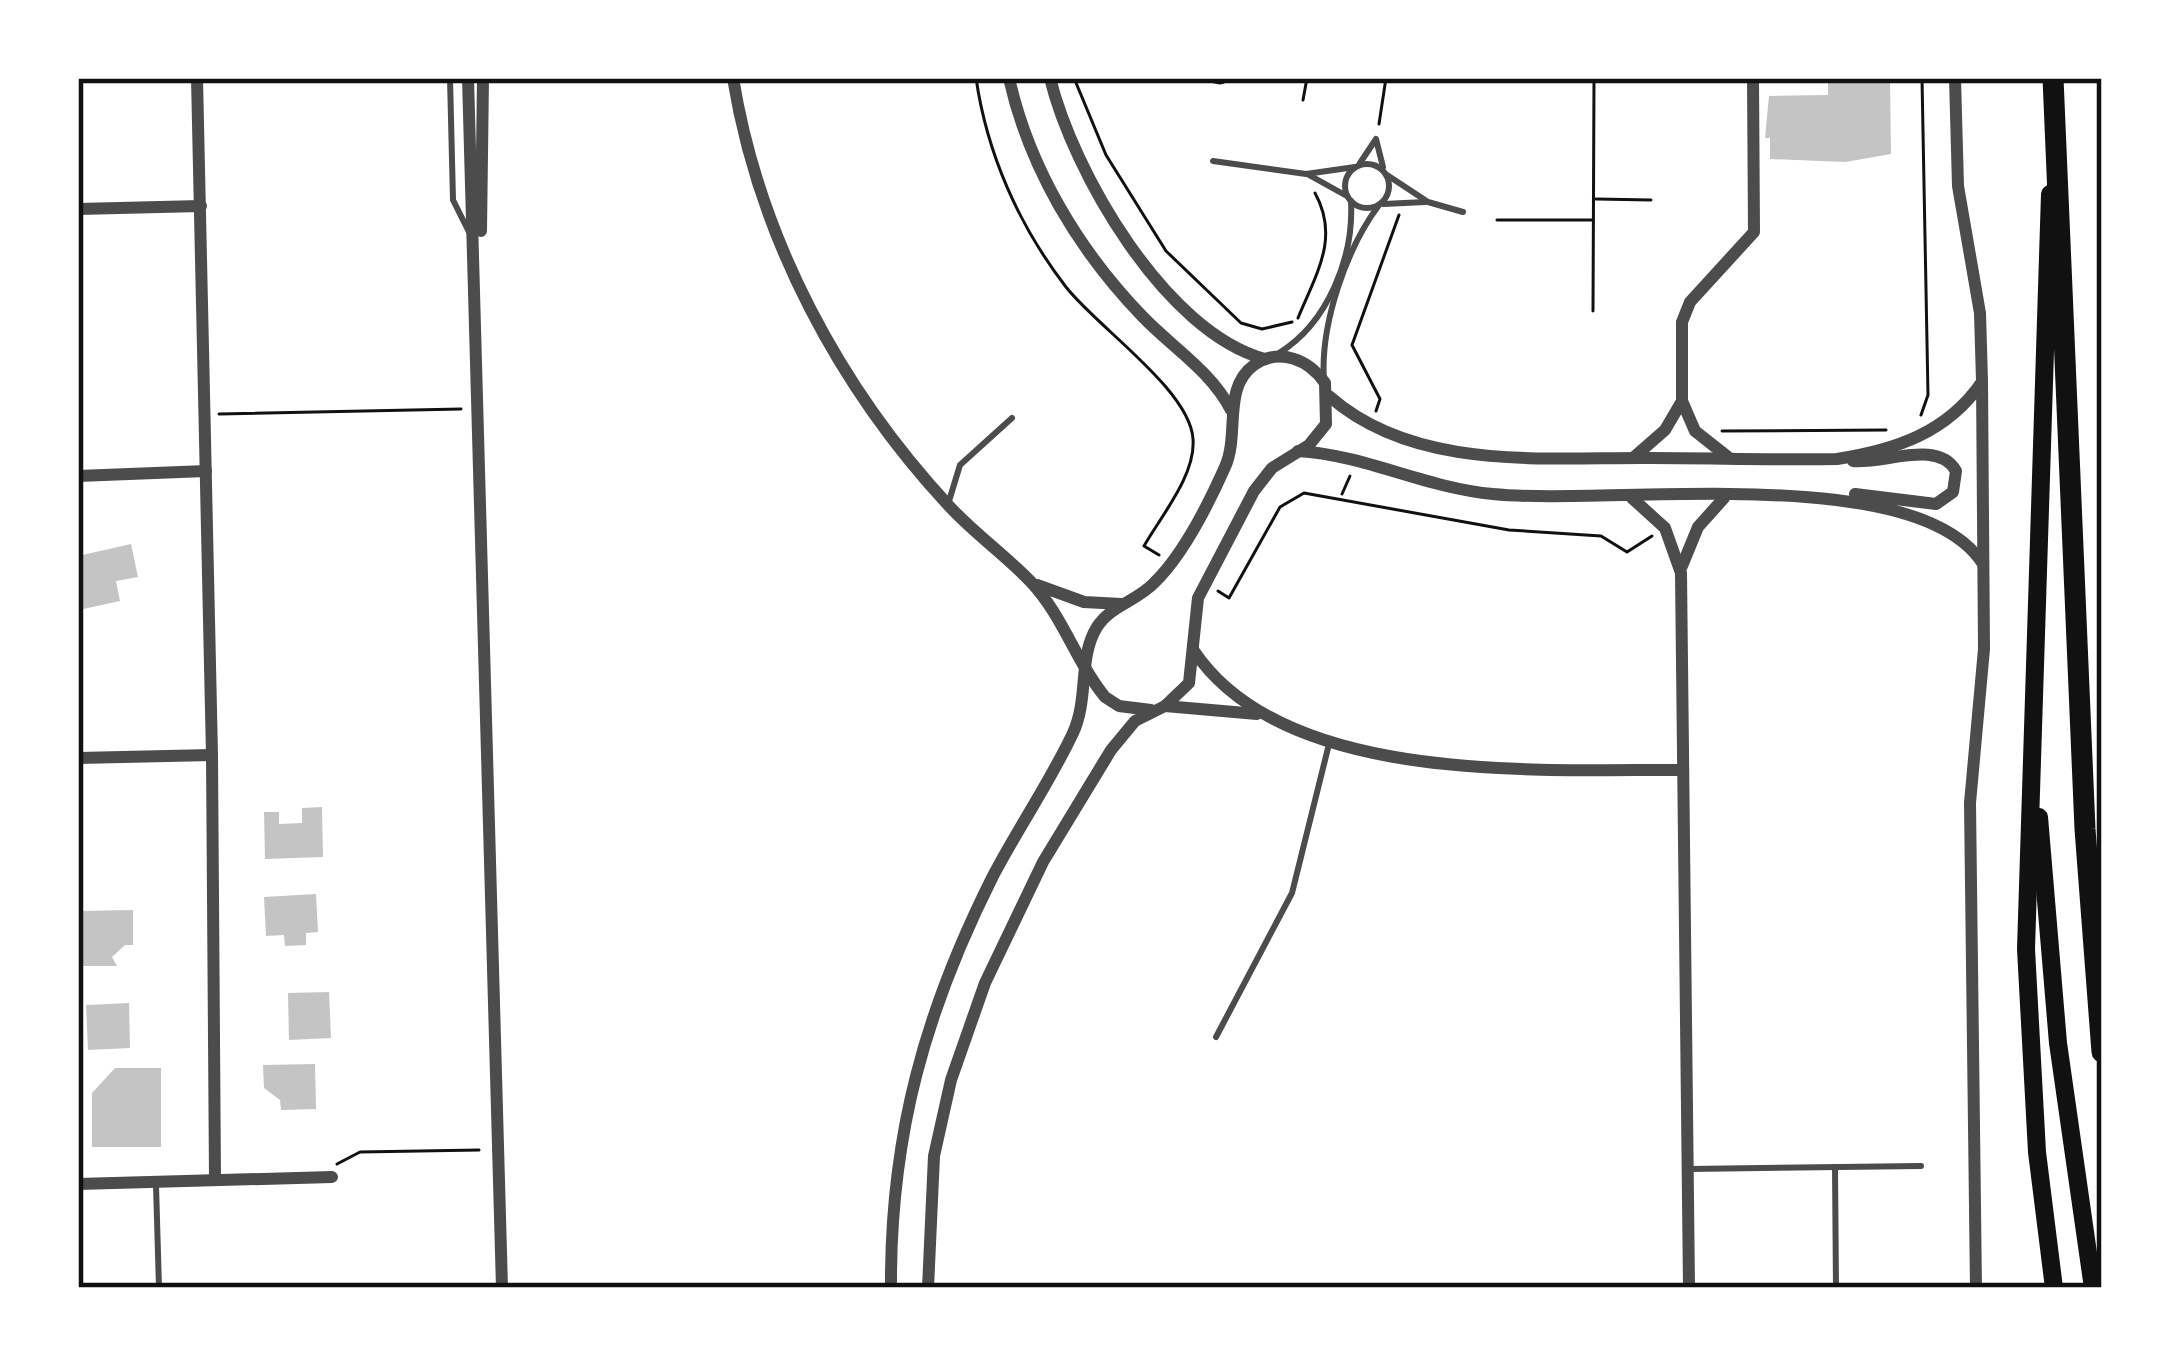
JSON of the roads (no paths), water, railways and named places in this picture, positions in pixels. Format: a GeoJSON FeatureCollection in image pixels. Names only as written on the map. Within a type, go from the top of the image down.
{"type":"FeatureCollection","features":[{"type":"Feature","properties":{"kind":"highway"},"geometry":{"type":"LineString","coordinates":[[2054,78],[2085,829],[2102,1052]]}},
{"type":"Feature","properties":{"kind":"main road"},"geometry":{"type":"LineString","coordinates":[[2054,1288],[2029,1051],[2027,888],[2039,413],[2055,129]]}},
{"type":"Feature","properties":{"kind":"main road"},"geometry":{"type":"LineString","coordinates":[[2033,746],[2061,1065],[2092,1288]]}},
{"type":"Feature","properties":{"kind":"street"},"geometry":{"type":"LineString","coordinates":[[197,78],[212,755],[214,1180]]}},
{"type":"Feature","properties":{"kind":"street"},"geometry":{"type":"LineString","coordinates":[[468,78],[478,268]]}},
{"type":"Feature","properties":{"kind":"street"},"geometry":{"type":"LineString","coordinates":[[483,78],[478,268],[502,1288]]}},
{"type":"Feature","properties":{"kind":"street"},"geometry":{"type":"LineString","coordinates":[[733,78],[751,158],[798,284],[864,400],[948,505],[1030,582],[1105,697],[1119,706],[1264,716],[1330,739],[1413,758],[1497,768],[1683,770]]}},
{"type":"Feature","properties":{"kind":"street"},"geometry":{"type":"LineString","coordinates":[[1009,78],[1034,155],[1090,256],[1127,301],[1214,383],[1234,415]]}},
{"type":"Feature","properties":{"kind":"street"},"geometry":{"type":"LineString","coordinates":[[1050,78],[1089,178],[1142,260],[1209,330],[1236,349],[1268,358],[1296,359],[1371,425],[1482,455],[1888,462],[1932,453],[1951,461],[1957,482],[1946,500],[1936,504],[1872,493],[1725,498],[1461,490],[1356,461],[1297,451]]}},
{"type":"Feature","properties":{"kind":"street"},"geometry":{"type":"LineString","coordinates":[[1730,458],[1695,431],[1682,401],[1685,312],[1744,248],[1756,223],[1753,78]]}},
{"type":"Feature","properties":{"kind":"street"},"geometry":{"type":"LineString","coordinates":[[1955,78],[1958,186],[1978,298],[1982,381],[1984,649],[1970,770],[1976,1288]]}},
{"type":"Feature","properties":{"kind":"street"},"geometry":{"type":"LineString","coordinates":[[78,209],[201,206]]}},
{"type":"Feature","properties":{"kind":"street"},"geometry":{"type":"LineString","coordinates":[[891,1288],[897,1150],[916,1069],[971,922],[1076,728],[1098,624],[1151,587],[1171,562],[1226,466],[1243,375],[1268,358]]}},
{"type":"Feature","properties":{"kind":"street"},"geometry":{"type":"LineString","coordinates":[[1837,459],[1883,451],[1927,433],[1964,405],[1982,381]]}},
{"type":"Feature","properties":{"kind":"street"},"geometry":{"type":"LineString","coordinates":[[928,1288],[929,1196],[937,1137],[985,982],[1043,862],[1100,766],[1135,721],[1189,682],[1194,616],[1204,582],[1262,478],[1326,424],[1327,390]]}},
{"type":"Feature","properties":{"kind":"street"},"geometry":{"type":"LineString","coordinates":[[1633,458],[1665,430],[1682,401]]}},
{"type":"Feature","properties":{"kind":"street"},"geometry":{"type":"LineString","coordinates":[[78,476],[206,471]]}},
{"type":"Feature","properties":{"kind":"street"},"geometry":{"type":"LineString","coordinates":[[1633,497],[1664,528],[1681,573]]}},
{"type":"Feature","properties":{"kind":"street"},"geometry":{"type":"LineString","coordinates":[[1837,497],[1935,520],[1964,538],[1984,565]]}},
{"type":"Feature","properties":{"kind":"street"},"geometry":{"type":"LineString","coordinates":[[1689,1288],[1681,573],[1697,527],[1725,498]]}},
{"type":"Feature","properties":{"kind":"street"},"geometry":{"type":"LineString","coordinates":[[1030,582],[1066,597],[1123,604]]}},
{"type":"Feature","properties":{"kind":"street"},"geometry":{"type":"LineString","coordinates":[[1194,650],[1232,694],[1264,716]]}},
{"type":"Feature","properties":{"kind":"street"},"geometry":{"type":"LineString","coordinates":[[78,758],[212,755]]}},
{"type":"Feature","properties":{"kind":"street"},"geometry":{"type":"LineString","coordinates":[[78,1184],[332,1177]]}},
{"type":"Feature","properties":{"kind":"lane"},"geometry":{"type":"LineString","coordinates":[[450,78],[454,200],[475,239]]}},
{"type":"Feature","properties":{"kind":"lane"},"geometry":{"type":"LineString","coordinates":[[1268,358],[1312,325],[1341,276],[1389,190],[1376,140],[1345,184],[1350,234],[1341,276],[1325,344],[1327,390]]}},
{"type":"Feature","properties":{"kind":"lane"},"geometry":{"type":"LineString","coordinates":[[1213,161],[1306,174],[1364,208],[1427,202],[1463,212]]}},
{"type":"Feature","properties":{"kind":"lane"},"geometry":{"type":"LineString","coordinates":[[1306,174],[1374,164],[1427,202]]}},
{"type":"Feature","properties":{"kind":"lane"},"geometry":{"type":"LineString","coordinates":[[948,505],[959,466],[1012,418]]}},
{"type":"Feature","properties":{"kind":"lane"},"geometry":{"type":"LineString","coordinates":[[1216,1037],[1292,893],[1330,739]]}},
{"type":"Feature","properties":{"kind":"lane"},"geometry":{"type":"LineString","coordinates":[[1688,1169],[1921,1166]]}},
{"type":"Feature","properties":{"kind":"lane"},"geometry":{"type":"LineString","coordinates":[[1835,1167],[1836,1288]]}},
{"type":"Feature","properties":{"kind":"lane"},"geometry":{"type":"LineString","coordinates":[[156,1182],[159,1288]]}}]}
